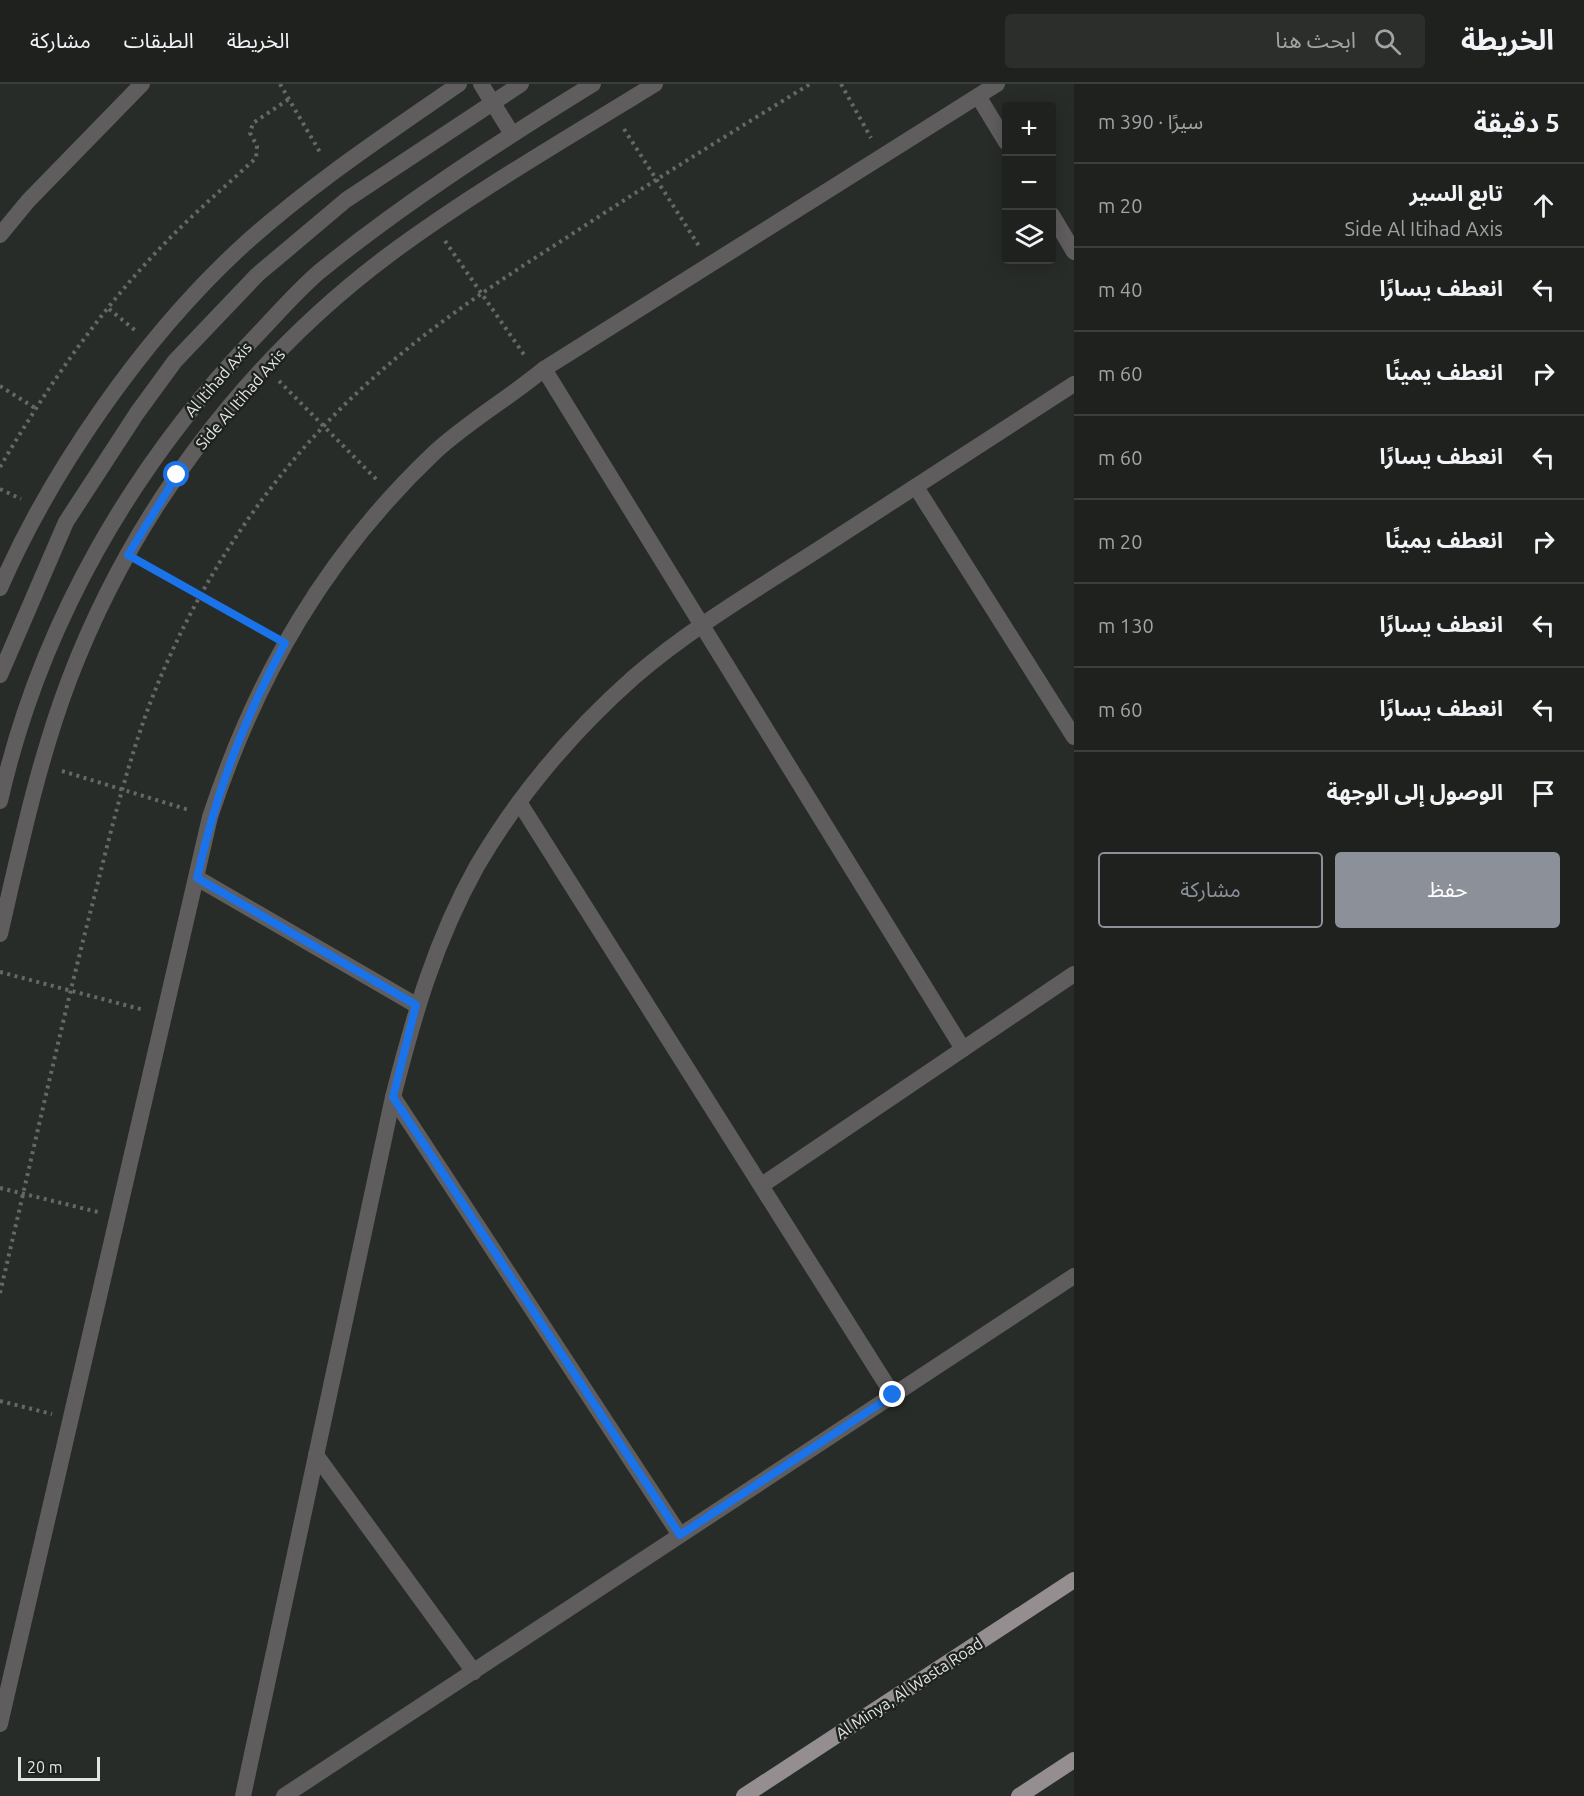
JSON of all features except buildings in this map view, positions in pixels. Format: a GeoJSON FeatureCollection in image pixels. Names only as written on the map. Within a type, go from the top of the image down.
{"type":"FeatureCollection","features":[{"type":"Feature","properties":{"kind":"main road","name":"Al Minya, Al Wasta Road"},"geometry":{"type":"LineString","coordinates":[[744,1796],[1074,1580]]}},
{"type":"Feature","properties":{"kind":"main road"},"geometry":{"type":"LineString","coordinates":[[1019,1796],[1074,1760]]}},
{"type":"Feature","properties":{"kind":"street"},"geometry":{"type":"LineString","coordinates":[[0,236],[27,201],[142,84]]}},
{"type":"Feature","properties":{"kind":"street"},"geometry":{"type":"LineString","coordinates":[[0,588],[40,508],[74,451],[153,344],[196,291],[239,249],[332,173],[459,84]]}},
{"type":"Feature","properties":{"kind":"street"},"geometry":{"type":"LineString","coordinates":[[481,84],[512,134]]}},
{"type":"Feature","properties":{"kind":"street"},"geometry":{"type":"LineString","coordinates":[[0,675],[66,522],[137,413],[175,361],[256,275],[346,200],[522,84]]}},
{"type":"Feature","properties":{"kind":"street","name":"Al Itihad Axis"},"geometry":{"type":"LineString","coordinates":[[0,801],[21,722],[66,610],[124,503],[194,405],[234,359],[317,274],[412,203],[512,134],[593,84]]}},
{"type":"Feature","properties":{"kind":"street","name":"Side Al Itihad Axis"},"geometry":{"type":"LineString","coordinates":[[0,934],[41,765],[74,668],[128,555],[151,514],[204,438],[265,368],[345,291],[433,223],[655,84]]}},
{"type":"Feature","properties":{"kind":"street"},"geometry":{"type":"LineString","coordinates":[[0,1724],[210,817],[230,757],[255,699],[316,590],[351,541],[392,495],[436,450],[486,410],[541,372],[997,84]]}},
{"type":"Feature","properties":{"kind":"street"},"geometry":{"type":"LineString","coordinates":[[978,96],[1002,135]]}},
{"type":"Feature","properties":{"kind":"street"},"geometry":{"type":"LineString","coordinates":[[1056,222],[1074,252]]}},
{"type":"Feature","properties":{"kind":"street"},"geometry":{"type":"LineString","coordinates":[[541,372],[703,625],[963,1049]]}},
{"type":"Feature","properties":{"kind":"street"},"geometry":{"type":"LineString","coordinates":[[243,1796],[393,1097],[416,1005],[443,934],[478,866],[519,802],[573,736],[635,677],[703,625],[1074,384]]}},
{"type":"Feature","properties":{"kind":"street"},"geometry":{"type":"LineString","coordinates":[[916,487],[1074,737]]}},
{"type":"Feature","properties":{"kind":"street"},"geometry":{"type":"LineString","coordinates":[[519,802],[893,1395]]}},
{"type":"Feature","properties":{"kind":"street"},"geometry":{"type":"LineString","coordinates":[[197,878],[416,1005]]}},
{"type":"Feature","properties":{"kind":"street"},"geometry":{"type":"LineString","coordinates":[[762,1185],[1074,974]]}},
{"type":"Feature","properties":{"kind":"street"},"geometry":{"type":"LineString","coordinates":[[393,1097],[680,1535]]}},
{"type":"Feature","properties":{"kind":"street"},"geometry":{"type":"LineString","coordinates":[[284,1796],[1074,1276]]}},
{"type":"Feature","properties":{"kind":"street"},"geometry":{"type":"LineString","coordinates":[[316,1455],[474,1671]]}},
{"type":"Feature","properties":{"kind":"path"},"geometry":{"type":"LineString","coordinates":[[279,84],[332,173]]}},
{"type":"Feature","properties":{"kind":"path"},"geometry":{"type":"LineString","coordinates":[[841,84],[881,157]]}},
{"type":"Feature","properties":{"kind":"path"},"geometry":{"type":"LineString","coordinates":[[0,467],[35,408],[109,309],[174,234],[256,158],[258,150],[250,133],[251,125],[289,99]]}},
{"type":"Feature","properties":{"kind":"path"},"geometry":{"type":"LineString","coordinates":[[612,110],[711,264]]}},
{"type":"Feature","properties":{"kind":"path"},"geometry":{"type":"LineString","coordinates":[[433,223],[541,372]]}},
{"type":"Feature","properties":{"kind":"path"},"geometry":{"type":"LineString","coordinates":[[109,309],[153,344]]}},
{"type":"Feature","properties":{"kind":"path"},"geometry":{"type":"LineString","coordinates":[[265,368],[392,495]]}},
{"type":"Feature","properties":{"kind":"path"},"geometry":{"type":"LineString","coordinates":[[0,386],[35,408]]}},
{"type":"Feature","properties":{"kind":"path"},"geometry":{"type":"LineString","coordinates":[[128,555],[285,643]]}},
{"type":"Feature","properties":{"kind":"path"},"geometry":{"type":"LineString","coordinates":[[41,765],[210,817]]}},
{"type":"Feature","properties":{"kind":"path"},"geometry":{"type":"LineString","coordinates":[[0,972],[164,1015]]}},
{"type":"Feature","properties":{"kind":"path"},"geometry":{"type":"LineString","coordinates":[[0,1188],[117,1217]]}},
{"type":"Feature","properties":{"kind":"path"},"geometry":{"type":"LineString","coordinates":[[0,1401],[70,1419]]}},
{"type":"Feature","properties":{"kind":"route"},"geometry":{"type":"LineString","coordinates":[[177,475],[151,514],[128,555],[285,643],[255,699],[230,757],[210,817],[197,878],[416,1005],[393,1097],[680,1535],[893,1395]]}}]}
